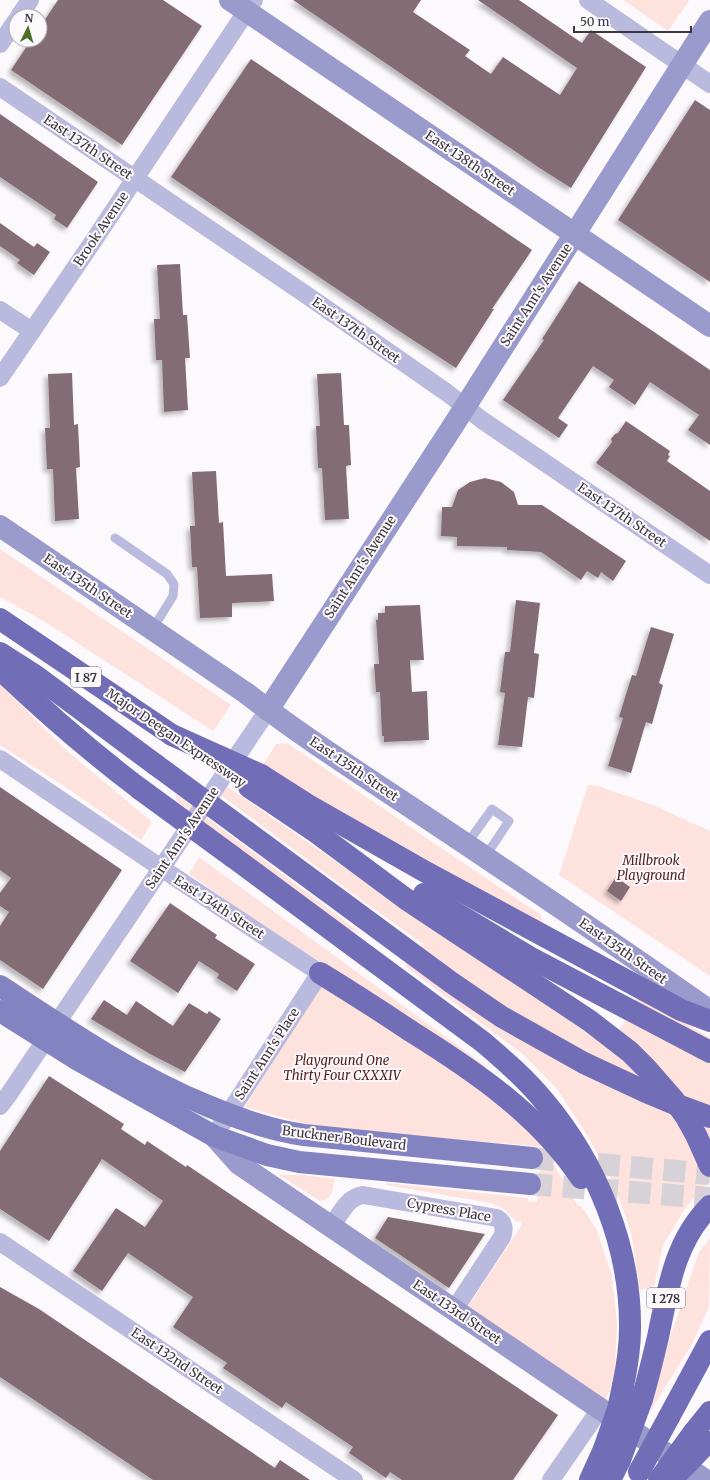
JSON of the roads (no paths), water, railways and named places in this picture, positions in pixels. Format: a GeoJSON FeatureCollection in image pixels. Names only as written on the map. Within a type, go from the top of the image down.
{"type":"FeatureCollection","features":[{"type":"Feature","properties":{"kind":"highway","name":"Major Deegan Expressway"},"geometry":{"type":"LineString","coordinates":[[0,619],[172,735],[255,781],[313,830]]}},
{"type":"Feature","properties":{"kind":"highway"},"geometry":{"type":"LineString","coordinates":[[0,653],[36,676],[247,832],[502,1017],[584,1063],[644,1091],[710,1117]]}},
{"type":"Feature","properties":{"kind":"highway"},"geometry":{"type":"LineString","coordinates":[[0,669],[41,708],[140,789],[465,1028],[518,1073],[548,1106],[579,1149],[597,1185],[615,1228],[623,1263],[629,1313],[629,1355],[618,1409],[612,1454],[590,1480]]}},
{"type":"Feature","properties":{"kind":"highway"},"geometry":{"type":"LineString","coordinates":[[255,781],[308,805],[424,871],[681,1010],[710,1021]]}},
{"type":"Feature","properties":{"kind":"highway"},"geometry":{"type":"LineString","coordinates":[[313,830],[531,958],[710,1052]]}},
{"type":"Feature","properties":{"kind":"highway"},"geometry":{"type":"LineString","coordinates":[[313,830],[406,899],[590,1021],[630,1052],[661,1084],[686,1117],[710,1166]]}},
{"type":"Feature","properties":{"kind":"highway"},"geometry":{"type":"LineString","coordinates":[[320,973],[459,1062],[492,1085],[521,1110],[544,1132],[567,1158],[615,1228]]}},
{"type":"Feature","properties":{"kind":"highway","name":"I 278"},"geometry":{"type":"LineString","coordinates":[[610,1480],[612,1454],[642,1400],[654,1356],[669,1284],[676,1261],[686,1238],[710,1206]]}},
{"type":"Feature","properties":{"kind":"highway"},"geometry":{"type":"LineString","coordinates":[[636,1476],[710,1341]]}},
{"type":"Feature","properties":{"kind":"highway"},"geometry":{"type":"LineString","coordinates":[[671,1480],[704,1438],[710,1412]]}},
{"type":"Feature","properties":{"kind":"highway"},"geometry":{"type":"LineString","coordinates":[[659,1480],[704,1438]]}},
{"type":"Feature","properties":{"kind":"main road","name":"East 138th Street"},"geometry":{"type":"LineString","coordinates":[[244,4],[710,326]]}},
{"type":"Feature","properties":{"kind":"main road","name":"Saint Ann's Avenue"},"geometry":{"type":"LineString","coordinates":[[268,710],[464,408],[710,21]]}},
{"type":"Feature","properties":{"kind":"main road","name":"East 135th Street"},"geometry":{"type":"LineString","coordinates":[[0,526],[466,845],[610,941],[710,1011]]}},
{"type":"Feature","properties":{"kind":"main road","name":"Bruckner Boulevard"},"geometry":{"type":"LineString","coordinates":[[0,986],[51,1032],[166,1110],[214,1136],[250,1150],[283,1160],[530,1184]]}},
{"type":"Feature","properties":{"kind":"main road","name":"Bruckner Boulevard"},"geometry":{"type":"LineString","coordinates":[[0,1011],[51,1032],[77,1037],[149,1079],[175,1092],[228,1114],[272,1129],[304,1135],[532,1158]]}},
{"type":"Feature","properties":{"kind":"main road","name":"East 133rd Street"},"geometry":{"type":"LineString","coordinates":[[214,1136],[239,1164],[600,1409],[694,1477]]}},
{"type":"Feature","properties":{"kind":"street"},"geometry":{"type":"LineString","coordinates":[[588,0],[710,84]]}},
{"type":"Feature","properties":{"kind":"street","name":"Brook Avenue"},"geometry":{"type":"LineString","coordinates":[[0,378],[134,179],[244,4]]}},
{"type":"Feature","properties":{"kind":"street"},"geometry":{"type":"LineString","coordinates":[[0,44],[8,32]]}},
{"type":"Feature","properties":{"kind":"street","name":"East 137th Street"},"geometry":{"type":"LineString","coordinates":[[0,87],[305,294],[446,392],[464,408],[710,575]]}},
{"type":"Feature","properties":{"kind":"street"},"geometry":{"type":"LineString","coordinates":[[0,310],[32,331]]}},
{"type":"Feature","properties":{"kind":"street","name":"Saint Ann's Avenue"},"geometry":{"type":"LineString","coordinates":[[0,1106],[7,1098],[162,869],[268,710]]}},
{"type":"Feature","properties":{"kind":"street","name":"East 134th Street"},"geometry":{"type":"LineString","coordinates":[[0,759],[162,869],[320,973]]}},
{"type":"Feature","properties":{"kind":"street","name":"Saint Ann's Place"},"geometry":{"type":"LineString","coordinates":[[214,1136],[320,973]]}},
{"type":"Feature","properties":{"kind":"street","name":"Cypress Place"},"geometry":{"type":"LineString","coordinates":[[332,1227],[350,1200],[363,1195],[497,1218],[503,1224],[504,1232],[502,1237],[454,1310]]}},
{"type":"Feature","properties":{"kind":"street","name":"East 132nd Street"},"geometry":{"type":"LineString","coordinates":[[0,1242],[354,1480]]}},
{"type":"Feature","properties":{"kind":"street"},"geometry":{"type":"LineString","coordinates":[[551,1480],[600,1409]]}},
{"type":"Feature","properties":{"kind":"lane"},"geometry":{"type":"LineString","coordinates":[[115,538],[167,574],[174,584],[173,596],[152,630]]}},
{"type":"Feature","properties":{"kind":"lane"},"geometry":{"type":"LineString","coordinates":[[466,845],[492,809],[509,821],[485,857]]}},
{"type":"Feature","properties":{"kind":"tunnel"},"geometry":{"type":"LineString","coordinates":[[532,1158],[710,1174]]}},
{"type":"Feature","properties":{"kind":"tunnel"},"geometry":{"type":"LineString","coordinates":[[530,1184],[710,1198]]}},
{"type":"Feature","properties":{"kind":"park label","name":"Millbrook Playground"},"geometry":{"type":"Point","coordinates":[651,868]}},
{"type":"Feature","properties":{"kind":"park label","name":"Playground One Thirty Four CXXXIV"},"geometry":{"type":"Point","coordinates":[342,1068]}}]}
